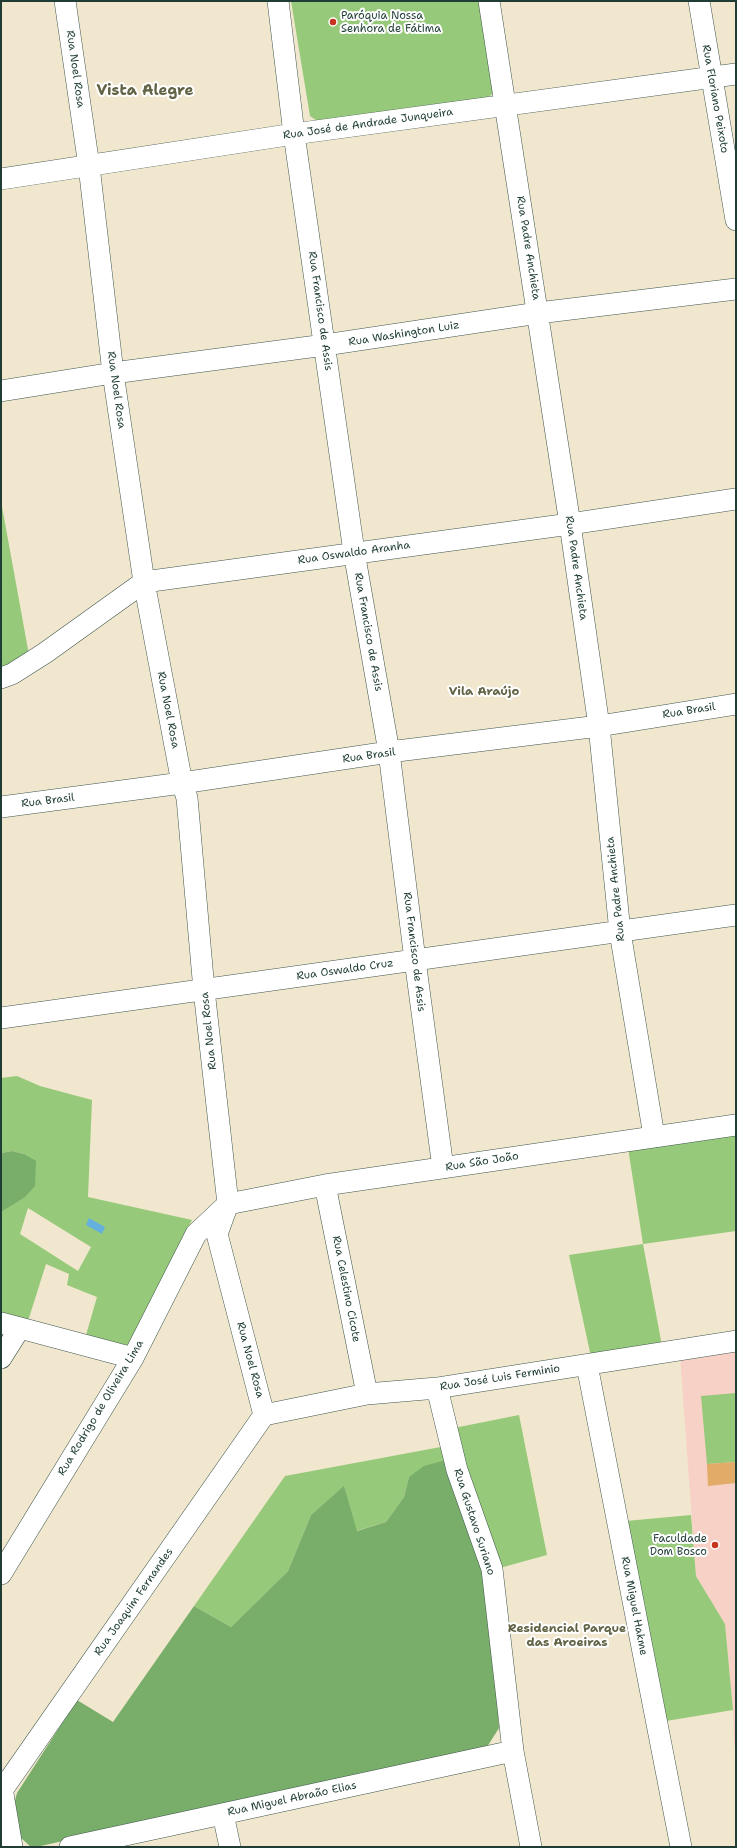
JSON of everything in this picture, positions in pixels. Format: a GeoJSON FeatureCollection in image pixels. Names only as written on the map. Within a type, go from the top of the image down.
{"type":"FeatureCollection","features":[{"type":"Feature","properties":{"kind":"street","name":"Rua Noel Rosa"},"geometry":{"type":"LineString","coordinates":[[65,1],[89,166],[113,373],[144,582],[182,784],[187,798],[204,990],[228,1204],[217,1234],[264,1414]]}},
{"type":"Feature","properties":{"kind":"street","name":"Rua Francisco de Assis"},"geometry":{"type":"LineString","coordinates":[[278,1],[294,134],[354,552],[389,752],[443,1168]]}},
{"type":"Feature","properties":{"kind":"street","name":"Rua Padre Anchieta"},"geometry":{"type":"LineString","coordinates":[[489,1],[570,524],[599,726],[620,932],[654,1136]]}},
{"type":"Feature","properties":{"kind":"street","name":"Rua Floriano Peixoto"},"geometry":{"type":"LineString","coordinates":[[699,1],[736,220]]}},
{"type":"Feature","properties":{"kind":"street","name":"Rua José de Andrade Junqueira"},"geometry":{"type":"LineString","coordinates":[[1,179],[294,134],[736,74]]}},
{"type":"Feature","properties":{"kind":"street","name":"Rua Washington Luiz"},"geometry":{"type":"LineString","coordinates":[[1,390],[113,373],[325,346],[538,313],[736,289]]}},
{"type":"Feature","properties":{"kind":"street","name":"Rua Oswaldo Aranha"},"geometry":{"type":"LineString","coordinates":[[1,678],[12,674],[45,653],[144,582],[354,552],[570,524],[736,499]]}},
{"type":"Feature","properties":{"kind":"street","name":"Rua Brasil"},"geometry":{"type":"LineString","coordinates":[[1,807],[182,784],[389,752],[599,726],[736,704]]}},
{"type":"Feature","properties":{"kind":"street","name":"Rua Oswaldo Cruz"},"geometry":{"type":"LineString","coordinates":[[1,1018],[736,915]]}},
{"type":"Feature","properties":{"kind":"street","name":"Rua São João"},"geometry":{"type":"LineString","coordinates":[[228,1204],[325,1185],[736,1125]]}},
{"type":"Feature","properties":{"kind":"street","name":"Rua Celestino Cicote"},"geometry":{"type":"LineString","coordinates":[[325,1185],[367,1394]]}},
{"type":"Feature","properties":{"kind":"street","name":"Rua Rodrigo de Oliveira Lima"},"geometry":{"type":"LineString","coordinates":[[1,1574],[133,1358],[196,1234],[228,1204]]}},
{"type":"Feature","properties":{"kind":"street"},"geometry":{"type":"LineString","coordinates":[[1,1358],[11,1326],[133,1358]]}},
{"type":"Feature","properties":{"kind":"street","name":"Rua José Luis Ferminio"},"geometry":{"type":"LineString","coordinates":[[264,1414],[367,1394],[437,1388],[736,1342]]}},
{"type":"Feature","properties":{"kind":"street","name":"Rua Miguel Hakme"},"geometry":{"type":"LineString","coordinates":[[587,1365],[681,1847]]}},
{"type":"Feature","properties":{"kind":"street","name":"Rua Gustavo Suriano"},"geometry":{"type":"LineString","coordinates":[[437,1388],[457,1470],[492,1569],[513,1751],[531,1847]]}},
{"type":"Feature","properties":{"kind":"street","name":"Rua Joaquim Fernandes"},"geometry":{"type":"LineString","coordinates":[[2,1786],[264,1414]]}},
{"type":"Feature","properties":{"kind":"street","name":"Rua Miguel Abraão Elias"},"geometry":{"type":"LineString","coordinates":[[70,1847],[118,1842],[223,1814],[513,1751]]}},
{"type":"Feature","properties":{"kind":"street"},"geometry":{"type":"LineString","coordinates":[[2,1786],[12,1847]]}},
{"type":"Feature","properties":{"kind":"street"},"geometry":{"type":"LineString","coordinates":[[223,1814],[230,1847]]}},
{"type":"Feature","properties":{"kind":"shaded area","name":"Faculdade Dom Bosco"},"geometry":{"type":"Polygon","coordinates":[[[736,1348],[736,1746],[734,1745],[733,1710],[725,1624],[696,1576],[680,1356],[736,1348]]]}},
{"type":"Feature","properties":{"kind":"green space"},"geometry":{"type":"Polygon","coordinates":[[[291,1],[480,1],[495,91],[487,99],[320,123],[310,116],[291,1]]]}},
{"type":"Feature","properties":{"kind":"green space"},"geometry":{"type":"Polygon","coordinates":[[[1,501],[29,655],[1,670],[1,501]]]}},
{"type":"Feature","properties":{"kind":"green space"},"geometry":{"type":"Polygon","coordinates":[[[17,1076],[40,1086],[92,1100],[88,1197],[192,1220],[145,1314],[134,1341],[127,1345],[86,1335],[97,1297],[67,1285],[69,1274],[46,1264],[28,1321],[1,1314],[1,1212],[11,1205],[24,1154],[12,1151],[1,1153],[1,1078],[17,1076]],[[28,1208],[20,1234],[78,1271],[91,1247],[28,1208]]]}},
{"type":"Feature","properties":{"kind":"green space"},"geometry":{"type":"Polygon","coordinates":[[[736,1134],[736,1231],[643,1244],[628,1148],[736,1134]]]}},
{"type":"Feature","properties":{"kind":"green space"},"geometry":{"type":"Polygon","coordinates":[[[12,1151],[24,1154],[36,1161],[35,1186],[25,1197],[1,1212],[1,1153],[12,1151]]]}},
{"type":"Feature","properties":{"kind":"green space"},"geometry":{"type":"Polygon","coordinates":[[[643,1244],[662,1346],[591,1357],[569,1255],[643,1244]]]}},
{"type":"Feature","properties":{"kind":"green space"},"geometry":{"type":"Polygon","coordinates":[[[736,1393],[736,1462],[707,1464],[701,1396],[736,1393]]]}},
{"type":"Feature","properties":{"kind":"green space"},"geometry":{"type":"Polygon","coordinates":[[[519,1415],[547,1555],[496,1569],[454,1428],[519,1415]]]}},
{"type":"Feature","properties":{"kind":"green space"},"geometry":{"type":"Polygon","coordinates":[[[446,1446],[450,1459],[409,1477],[404,1497],[386,1522],[356,1531],[344,1487],[311,1515],[288,1571],[231,1627],[194,1606],[285,1476],[446,1446]]]}},
{"type":"Feature","properties":{"kind":"green space"},"geometry":{"type":"Polygon","coordinates":[[[450,1459],[488,1571],[499,1728],[487,1747],[36,1847],[31,1847],[21,1838],[14,1804],[17,1793],[77,1700],[113,1722],[194,1606],[231,1627],[288,1571],[311,1515],[344,1486],[357,1531],[386,1522],[404,1497],[409,1477],[424,1466],[450,1459]]]}},
{"type":"Feature","properties":{"kind":"green space"},"geometry":{"type":"Polygon","coordinates":[[[691,1515],[696,1576],[725,1624],[733,1710],[666,1721],[626,1521],[691,1515]]]}},
{"type":"Feature","properties":{"kind":"water"},"geometry":{"type":"Polygon","coordinates":[[[89,1218],[105,1227],[102,1234],[86,1225],[89,1218]]]}},
{"type":"Feature","properties":{"kind":"building"},"geometry":{"type":"Polygon","coordinates":[[[736,1462],[736,1483],[708,1486],[707,1464],[736,1462]]]}},
{"type":"Feature","properties":{"kind":"place","name":"Paróquia Nossa Senhora de Fátima"},"geometry":{"type":"Point","coordinates":[333,22]}},
{"type":"Feature","properties":{"kind":"place","name":"Faculdade Dom Bosco"},"geometry":{"type":"Point","coordinates":[715,1545]}},
{"type":"Feature","properties":{"kind":"district","name":"Vista Alegre"},"geometry":{"type":"Point","coordinates":[145,91]}},
{"type":"Feature","properties":{"kind":"district","name":"Vila Araújo"},"geometry":{"type":"Point","coordinates":[484,692]}},
{"type":"Feature","properties":{"kind":"district","name":"Residencial Parque das Aroeiras"},"geometry":{"type":"Point","coordinates":[567,1636]}}]}
